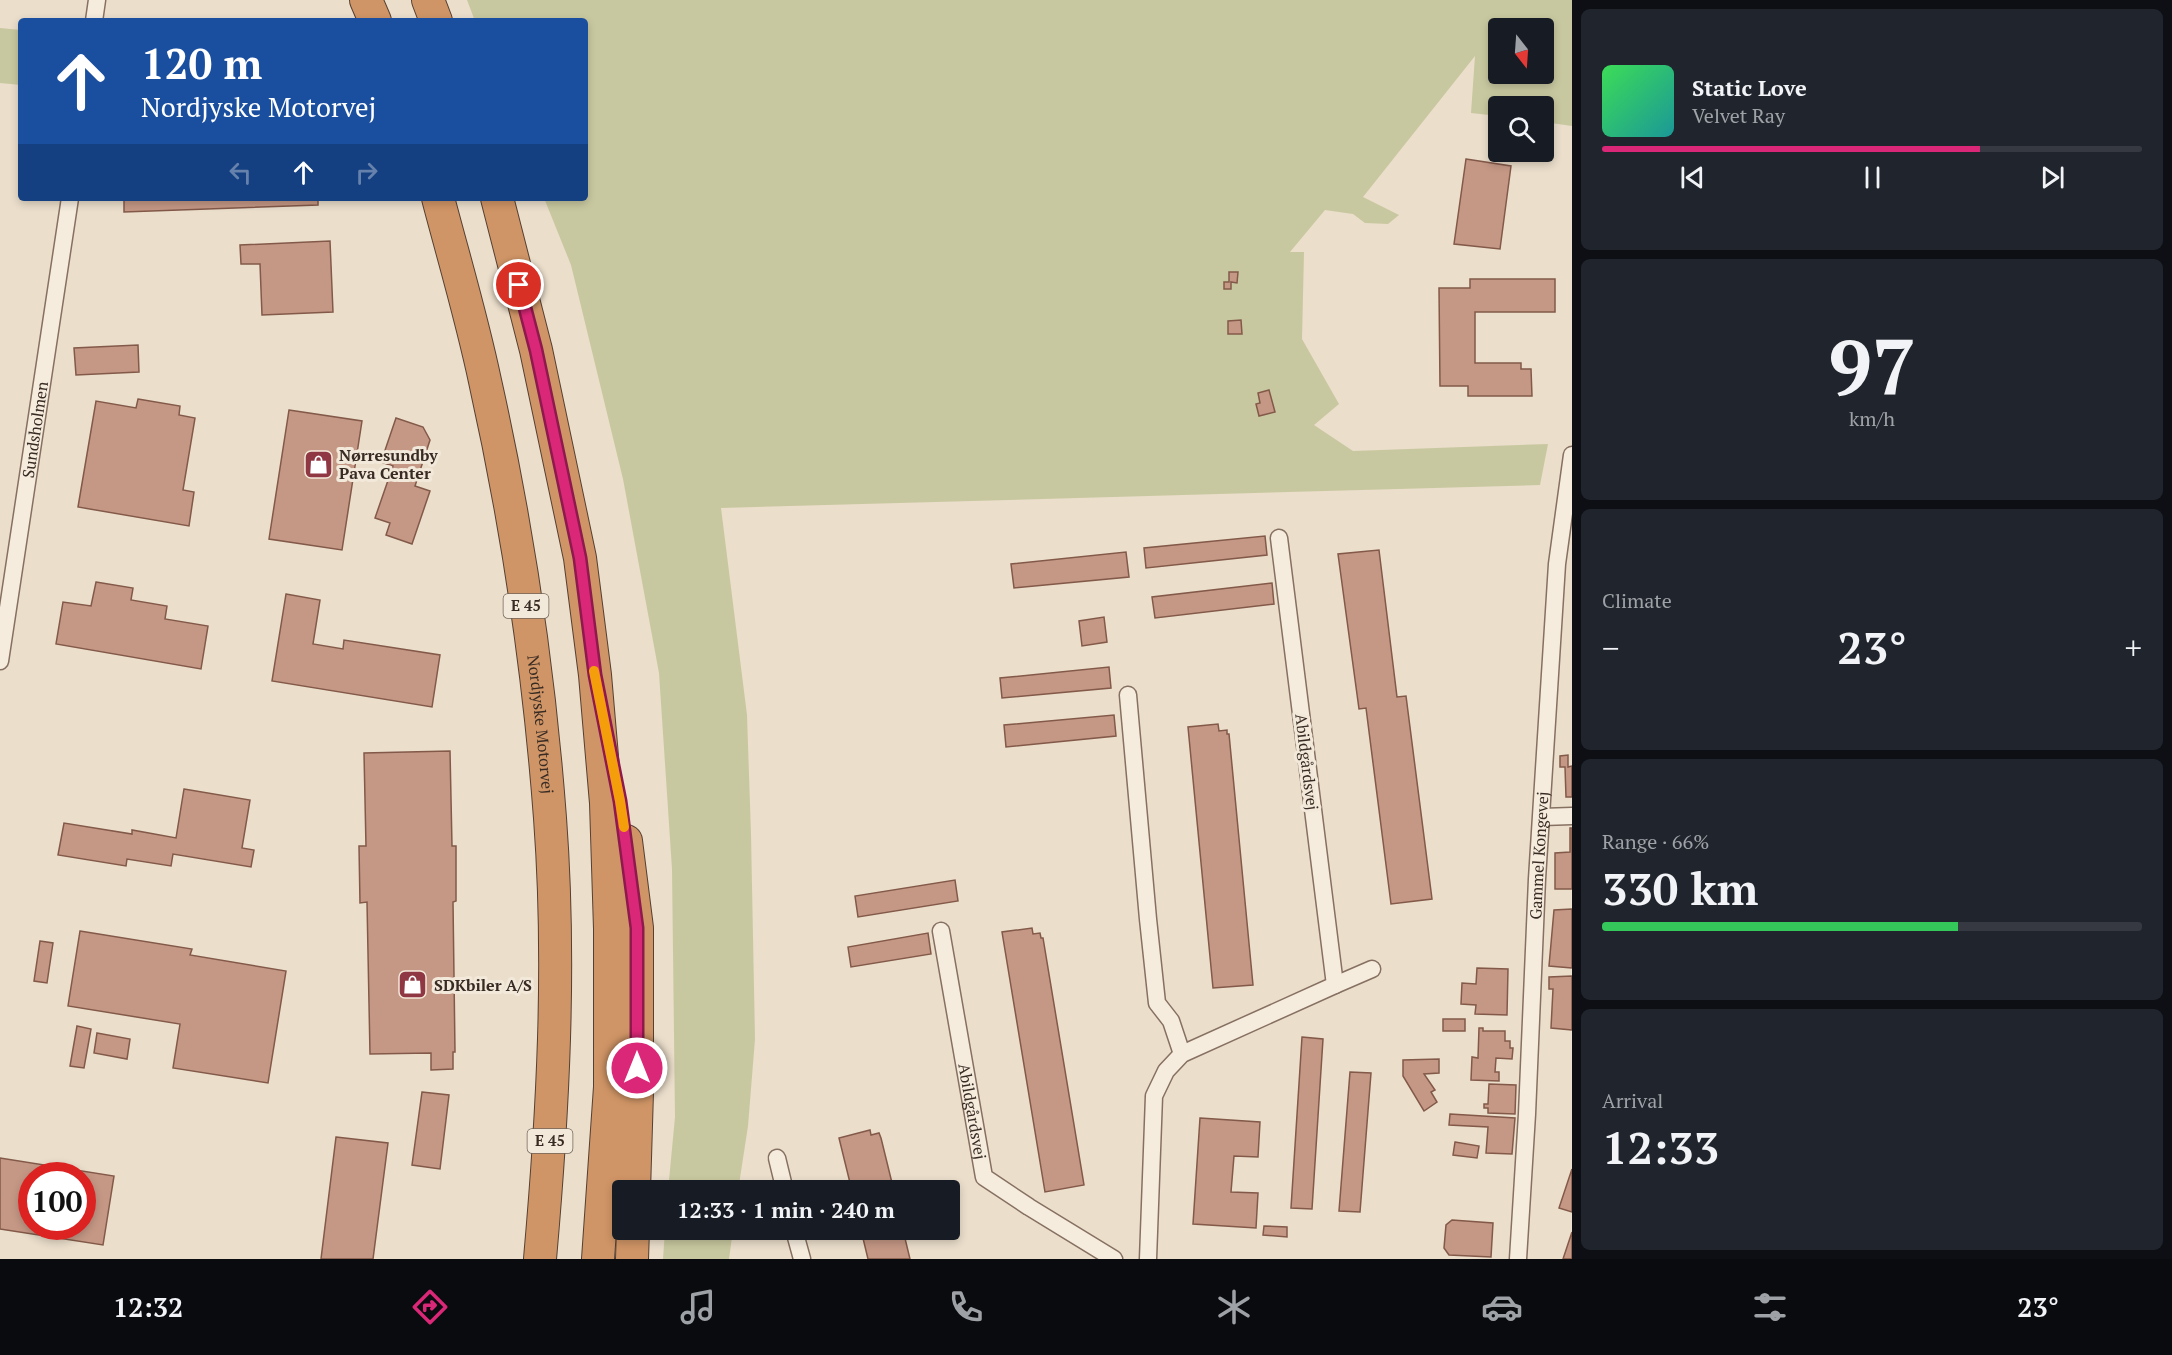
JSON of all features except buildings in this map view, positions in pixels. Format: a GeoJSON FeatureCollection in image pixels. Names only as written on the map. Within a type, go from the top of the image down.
{"type":"FeatureCollection","features":[{"type":"Feature","properties":{"kind":"highway"},"geometry":{"type":"LineString","coordinates":[[366,0],[374,18]]}},
{"type":"Feature","properties":{"kind":"highway"},"geometry":{"type":"LineString","coordinates":[[428,0],[435,18]]}},
{"type":"Feature","properties":{"kind":"highway","name":"Nordjyske Motorvej"},"geometry":{"type":"LineString","coordinates":[[439,201],[485,380],[516,537],[534,664],[550,819],[554,906],[555,1023],[548,1169],[540,1259]]}},
{"type":"Feature","properties":{"kind":"highway"},"geometry":{"type":"LineString","coordinates":[[497,201],[536,350],[580,558],[595,675],[606,803],[610,929],[610,1087],[598,1259]]}},
{"type":"Feature","properties":{"kind":"highway"},"geometry":{"type":"LineString","coordinates":[[595,675],[620,801],[637,928],[634,1180]]}},
{"type":"Feature","properties":{"kind":"highway"},"geometry":{"type":"LineString","coordinates":[[522,1259],[555,1023]]}},
{"type":"Feature","properties":{"kind":"highway"},"geometry":{"type":"LineString","coordinates":[[632,1259],[633,1240]]}},
{"type":"Feature","properties":{"kind":"street"},"geometry":{"type":"LineString","coordinates":[[94,18],[97,0]]}},
{"type":"Feature","properties":{"kind":"street","name":"Sundsholmen"},"geometry":{"type":"LineString","coordinates":[[0,661],[70,201]]}},
{"type":"Feature","properties":{"kind":"street","name":"Gammel Kongevej"},"geometry":{"type":"LineString","coordinates":[[1518,1259],[1537,879],[1557,564],[1572,455]]}},
{"type":"Feature","properties":{"kind":"street","name":"Abildgårdsvej"},"geometry":{"type":"LineString","coordinates":[[1279,538],[1335,985]]}},
{"type":"Feature","properties":{"kind":"street"},"geometry":{"type":"LineString","coordinates":[[1128,695],[1157,1003],[1171,1021],[1182,1054]]}},
{"type":"Feature","properties":{"kind":"street"},"geometry":{"type":"LineString","coordinates":[[1542,817],[1572,816]]}},
{"type":"Feature","properties":{"kind":"street","name":"Abildgårdsvej"},"geometry":{"type":"LineString","coordinates":[[941,931],[984,1177],[1114,1259]]}},
{"type":"Feature","properties":{"kind":"street"},"geometry":{"type":"LineString","coordinates":[[1148,1259],[1154,1096],[1166,1071],[1182,1054],[1372,969]]}},
{"type":"Feature","properties":{"kind":"street"},"geometry":{"type":"LineString","coordinates":[[777,1158],[782,1180]]}},
{"type":"Feature","properties":{"kind":"street"},"geometry":{"type":"LineString","coordinates":[[796,1240],[801,1259]]}},
{"type":"Feature","properties":{"kind":"green space"},"geometry":{"type":"Polygon","coordinates":[[[467,0],[1572,0],[1572,126],[1554,123],[1554,96],[1488,96],[1488,115],[1471,113],[1475,56],[1363,197],[1399,215],[1388,224],[1365,223],[1353,214],[1325,210],[1290,252],[1304,252],[1302,339],[1339,404],[1314,425],[1353,451],[1548,444],[1540,485],[721,508],[747,715],[751,834],[755,1039],[748,1126],[740,1180],[669,1180],[675,1117],[672,869],[659,673],[623,479],[571,265],[545,201],[588,201],[588,18],[474,18],[467,0]]]}},
{"type":"Feature","properties":{"kind":"green space"},"geometry":{"type":"Polygon","coordinates":[[[0,28],[18,30],[18,85],[0,83],[0,28]]]}},
{"type":"Feature","properties":{"kind":"green space"},"geometry":{"type":"Polygon","coordinates":[[[664,1240],[732,1240],[729,1259],[663,1259],[664,1240]]]}},
{"type":"Feature","properties":{"kind":"slow traffic"},"geometry":{"type":"LineString","coordinates":[[594,671],[624,827]]}},
{"type":"Feature","properties":{"kind":"place","name":"Nørresundby Pava Center"},"geometry":{"type":"Point","coordinates":[318,464]}},
{"type":"Feature","properties":{"kind":"place","name":"SDKbiler A/S"},"geometry":{"type":"Point","coordinates":[413,985]}},
{"type":"Feature","properties":{"kind":"route"},"geometry":{"type":"LineString","coordinates":[[519,285],[536,350],[580,558],[595,675],[620,801],[637,928],[637,1068]]}}]}
